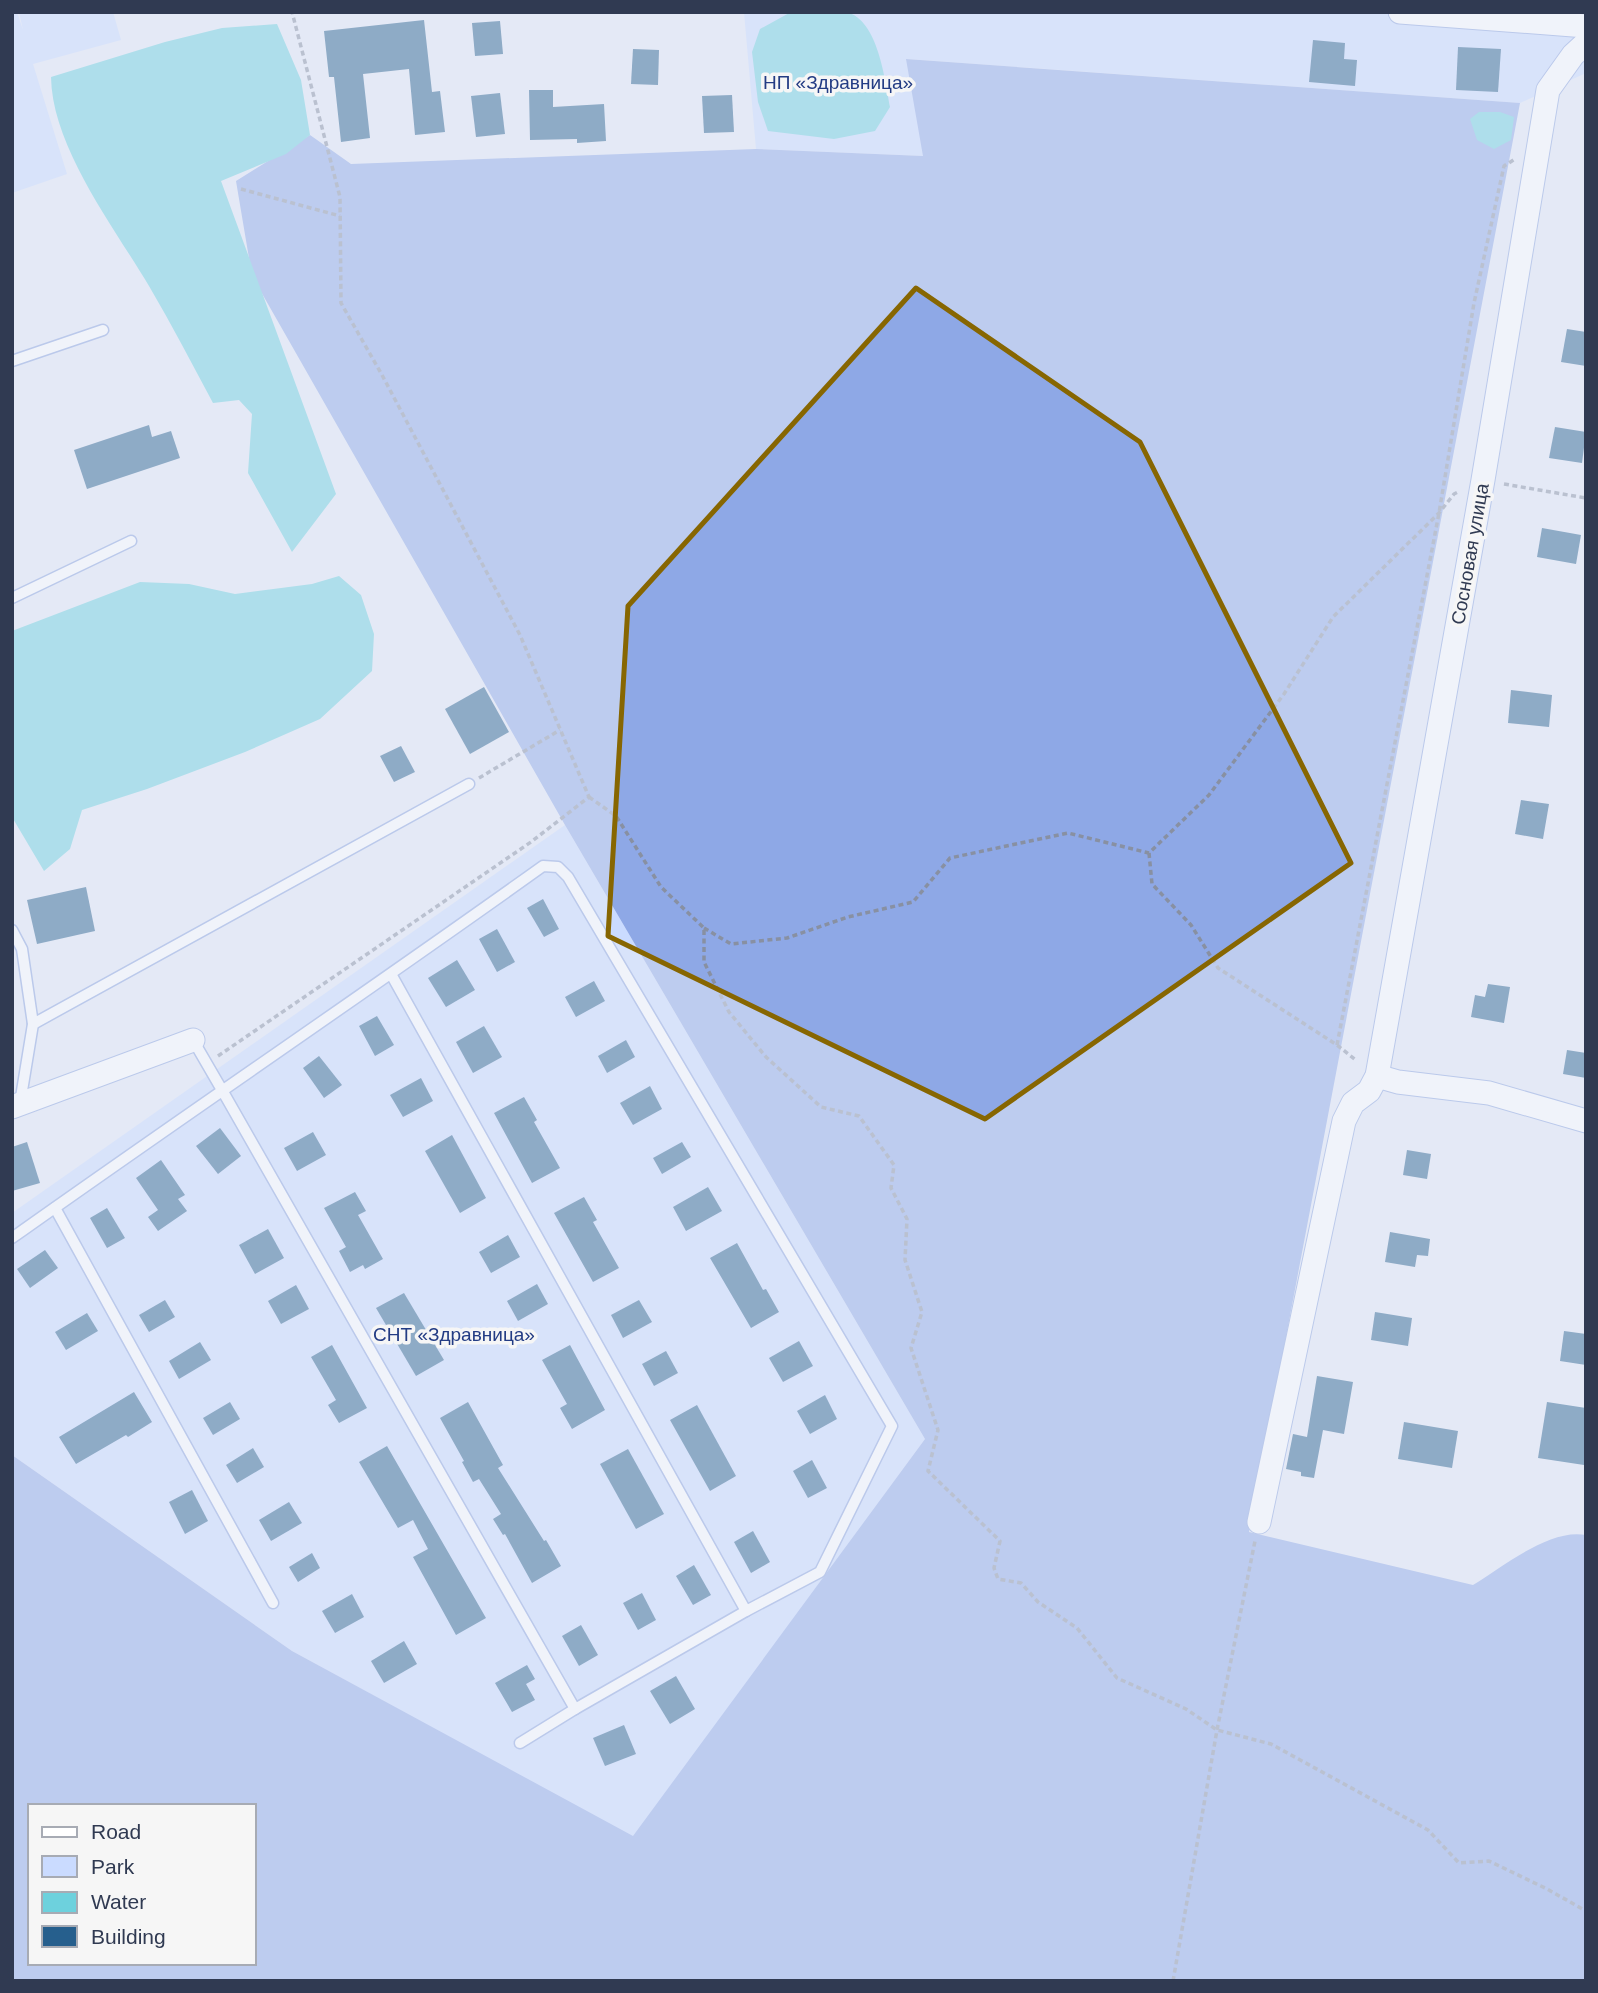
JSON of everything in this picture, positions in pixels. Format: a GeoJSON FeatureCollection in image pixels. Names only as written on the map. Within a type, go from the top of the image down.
{"type":"FeatureCollection","features":[{"type":"Feature","properties":{"kind":"street"},"geometry":{"type":"LineString","coordinates":[[1400,12],[1586,26]]}},
{"type":"Feature","properties":{"kind":"street","name":"Сосновая улица"},"geometry":{"type":"LineString","coordinates":[[1377,1076],[1483,480],[1548,90],[1573,55],[1586,43]]}},
{"type":"Feature","properties":{"kind":"street"},"geometry":{"type":"LineString","coordinates":[[16,1105],[192,1040]]}},
{"type":"Feature","properties":{"kind":"street"},"geometry":{"type":"LineString","coordinates":[[1258,1522],[1344,1121],[1353,1103],[1369,1091],[1377,1076],[1398,1082],[1489,1093],[1586,1121]]}},
{"type":"Feature","properties":{"kind":"lane"},"geometry":{"type":"LineString","coordinates":[[12,361],[103,330]]}},
{"type":"Feature","properties":{"kind":"lane"},"geometry":{"type":"LineString","coordinates":[[12,598],[131,541]]}},
{"type":"Feature","properties":{"kind":"lane"},"geometry":{"type":"LineString","coordinates":[[33,1024],[469,784]]}},
{"type":"Feature","properties":{"kind":"lane"},"geometry":{"type":"LineString","coordinates":[[12,1238],[543,866],[558,867],[569,877],[892,1426],[820,1572],[746,1611],[520,1743]]}},
{"type":"Feature","properties":{"kind":"lane"},"geometry":{"type":"LineString","coordinates":[[12,930],[22,949],[33,1024],[16,1105]]}},
{"type":"Feature","properties":{"kind":"lane"},"geometry":{"type":"LineString","coordinates":[[391,974],[746,1611]]}},
{"type":"Feature","properties":{"kind":"lane"},"geometry":{"type":"LineString","coordinates":[[192,1040],[576,1709]]}},
{"type":"Feature","properties":{"kind":"lane"},"geometry":{"type":"LineString","coordinates":[[55,1208],[273,1603]]}},
{"type":"Feature","properties":{"kind":"path"},"geometry":{"type":"LineString","coordinates":[[292,12],[340,197],[341,303],[382,374],[520,635],[589,797],[616,816],[661,887],[704,928],[731,944],[787,938],[848,917],[912,902],[950,858],[1068,833],[1149,853]]}},
{"type":"Feature","properties":{"kind":"path"},"geometry":{"type":"LineString","coordinates":[[1337,1045],[1439,513],[1474,303],[1504,166],[1538,143]]}},
{"type":"Feature","properties":{"kind":"path"},"geometry":{"type":"LineString","coordinates":[[241,189],[340,216]]}},
{"type":"Feature","properties":{"kind":"path"},"geometry":{"type":"LineString","coordinates":[[1149,853],[1209,794],[1284,694],[1333,617],[1439,513],[1454,494],[1483,480],[1586,498]]}},
{"type":"Feature","properties":{"kind":"path"},"geometry":{"type":"LineString","coordinates":[[469,784],[560,730]]}},
{"type":"Feature","properties":{"kind":"path"},"geometry":{"type":"LineString","coordinates":[[207,1064],[531,842],[589,797]]}},
{"type":"Feature","properties":{"kind":"path"},"geometry":{"type":"LineString","coordinates":[[1149,853],[1152,884],[1191,925],[1218,968],[1337,1045],[1377,1076]]}},
{"type":"Feature","properties":{"kind":"path"},"geometry":{"type":"LineString","coordinates":[[704,928],[704,962],[729,1012],[766,1057],[821,1107],[859,1116],[894,1165],[891,1188],[907,1219],[905,1260],[922,1312],[911,1348],[939,1430],[928,1471],[1000,1541],[994,1568],[998,1579],[1021,1583],[1038,1602],[1077,1628],[1116,1678],[1186,1709],[1217,1730],[1271,1744],[1428,1830],[1459,1863],[1489,1861],[1586,1911]]}},
{"type":"Feature","properties":{"kind":"path"},"geometry":{"type":"LineString","coordinates":[[1173,1981],[1217,1730],[1258,1522]]}},
{"type":"Feature","properties":{"kind":"highlighted area"},"geometry":{"type":"Polygon","coordinates":[[[916,288],[1140,442],[1351,863],[985,1119],[608,936],[628,606],[916,288]]]}},
{"type":"Feature","properties":{"kind":"green space"},"geometry":{"type":"Polygon","coordinates":[[[12,12],[17,12],[23,30],[19,12],[113,12],[121,40],[33,64],[67,174],[12,193],[12,12]]]}},
{"type":"Feature","properties":{"kind":"green space","name":"НП «Здравница»"},"geometry":{"type":"Polygon","coordinates":[[[744,12],[1586,12],[1586,73],[1520,103],[907,59],[924,156],[756,149],[744,12]]]}},
{"type":"Feature","properties":{"kind":"green space","name":"СНТ «Здравница»"},"geometry":{"type":"Polygon","coordinates":[[[565,825],[925,1439],[633,1837],[292,1651],[12,1455],[12,1213],[565,825]]]}},
{"type":"Feature","properties":{"kind":"shaded area"},"geometry":{"type":"Polygon","coordinates":[[[906,59],[1520,103],[1249,1532],[1473,1585],[1543,1543],[1572,1534],[1586,1535],[1586,1981],[12,1981],[12,1455],[292,1651],[633,1836],[925,1439],[565,825],[252,276],[236,181],[310,135],[351,164],[756,149],[923,156],[906,59]]]}},
{"type":"Feature","properties":{"kind":"water"},"geometry":{"type":"Polygon","coordinates":[[[791,12],[846,12],[857,17],[866,26],[878,52],[890,107],[875,131],[834,139],[768,131],[758,102],[752,52],[760,29],[791,12]]]}},
{"type":"Feature","properties":{"kind":"water"},"geometry":{"type":"Polygon","coordinates":[[[277,24],[301,80],[310,135],[286,154],[221,181],[336,494],[292,552],[248,473],[252,414],[239,400],[213,403],[73,158],[54,104],[51,77],[165,42],[222,28],[277,24]]]}},
{"type":"Feature","properties":{"kind":"water"},"geometry":{"type":"Polygon","coordinates":[[[1479,112],[1500,112],[1514,117],[1511,140],[1494,149],[1477,140],[1470,119],[1479,112]]]}},
{"type":"Feature","properties":{"kind":"water"},"geometry":{"type":"Polygon","coordinates":[[[339,576],[361,595],[374,634],[372,671],[320,719],[245,752],[82,810],[70,849],[44,871],[12,817],[12,631],[140,582],[189,584],[235,594],[312,584],[339,576]]]}},
{"type":"Feature","properties":{"kind":"building"},"geometry":{"type":"Polygon","coordinates":[[[424,20],[432,92],[440,91],[445,132],[415,135],[409,69],[363,74],[370,138],[341,142],[334,77],[329,77],[324,31],[424,20]]]}},
{"type":"Feature","properties":{"kind":"building"},"geometry":{"type":"Polygon","coordinates":[[[500,21],[503,54],[475,56],[472,23],[500,21]]]}},
{"type":"Feature","properties":{"kind":"building"},"geometry":{"type":"Polygon","coordinates":[[[1313,40],[1345,43],[1344,59],[1357,60],[1355,86],[1309,82],[1313,40]]]}},
{"type":"Feature","properties":{"kind":"building"},"geometry":{"type":"Polygon","coordinates":[[[1458,47],[1501,49],[1498,92],[1456,90],[1458,47]]]}},
{"type":"Feature","properties":{"kind":"building"},"geometry":{"type":"Polygon","coordinates":[[[633,49],[659,50],[658,85],[631,84],[633,49]]]}},
{"type":"Feature","properties":{"kind":"building"},"geometry":{"type":"Polygon","coordinates":[[[529,90],[553,90],[553,107],[604,104],[606,141],[577,143],[577,139],[530,140],[529,90]]]}},
{"type":"Feature","properties":{"kind":"building"},"geometry":{"type":"Polygon","coordinates":[[[500,93],[505,134],[476,137],[471,96],[500,93]]]}},
{"type":"Feature","properties":{"kind":"building"},"geometry":{"type":"Polygon","coordinates":[[[732,95],[734,132],[704,133],[702,96],[732,95]]]}},
{"type":"Feature","properties":{"kind":"building"},"geometry":{"type":"Polygon","coordinates":[[[1567,329],[1586,332],[1586,366],[1561,362],[1567,329]]]}},
{"type":"Feature","properties":{"kind":"building"},"geometry":{"type":"Polygon","coordinates":[[[149,425],[152,437],[171,431],[180,458],[87,489],[74,450],[149,425]]]}},
{"type":"Feature","properties":{"kind":"building"},"geometry":{"type":"Polygon","coordinates":[[[1555,427],[1586,432],[1582,463],[1549,458],[1555,427]]]}},
{"type":"Feature","properties":{"kind":"building"},"geometry":{"type":"Polygon","coordinates":[[[1542,528],[1581,535],[1576,564],[1537,557],[1542,528]]]}},
{"type":"Feature","properties":{"kind":"building"},"geometry":{"type":"Polygon","coordinates":[[[484,687],[509,732],[470,754],[445,709],[484,687]]]}},
{"type":"Feature","properties":{"kind":"building"},"geometry":{"type":"Polygon","coordinates":[[[1511,690],[1552,695],[1549,727],[1508,723],[1511,690]]]}},
{"type":"Feature","properties":{"kind":"building"},"geometry":{"type":"Polygon","coordinates":[[[401,746],[415,772],[394,782],[380,756],[401,746]]]}},
{"type":"Feature","properties":{"kind":"building"},"geometry":{"type":"Polygon","coordinates":[[[1521,800],[1549,804],[1543,839],[1515,834],[1521,800]]]}},
{"type":"Feature","properties":{"kind":"building"},"geometry":{"type":"Polygon","coordinates":[[[86,887],[95,931],[37,944],[27,900],[86,887]]]}},
{"type":"Feature","properties":{"kind":"building"},"geometry":{"type":"Polygon","coordinates":[[[543,899],[559,929],[544,937],[527,908],[543,899]]]}},
{"type":"Feature","properties":{"kind":"building"},"geometry":{"type":"Polygon","coordinates":[[[497,929],[515,962],[497,972],[479,939],[497,929]]]}},
{"type":"Feature","properties":{"kind":"building"},"geometry":{"type":"Polygon","coordinates":[[[457,960],[475,990],[446,1007],[428,978],[457,960]]]}},
{"type":"Feature","properties":{"kind":"building"},"geometry":{"type":"Polygon","coordinates":[[[594,981],[605,1001],[576,1017],[565,997],[594,981]]]}},
{"type":"Feature","properties":{"kind":"building"},"geometry":{"type":"Polygon","coordinates":[[[1488,984],[1510,987],[1504,1023],[1471,1017],[1475,995],[1485,997],[1488,984]]]}},
{"type":"Feature","properties":{"kind":"building"},"geometry":{"type":"Polygon","coordinates":[[[377,1016],[394,1045],[375,1056],[359,1026],[377,1016]]]}},
{"type":"Feature","properties":{"kind":"building"},"geometry":{"type":"Polygon","coordinates":[[[484,1026],[502,1057],[473,1073],[456,1042],[484,1026]]]}},
{"type":"Feature","properties":{"kind":"building"},"geometry":{"type":"Polygon","coordinates":[[[626,1040],[635,1057],[607,1073],[598,1056],[626,1040]]]}},
{"type":"Feature","properties":{"kind":"building"},"geometry":{"type":"Polygon","coordinates":[[[1567,1050],[1586,1053],[1586,1078],[1563,1074],[1567,1050]]]}},
{"type":"Feature","properties":{"kind":"building"},"geometry":{"type":"Polygon","coordinates":[[[319,1056],[342,1085],[324,1098],[303,1068],[319,1056]]]}},
{"type":"Feature","properties":{"kind":"building"},"geometry":{"type":"Polygon","coordinates":[[[421,1078],[433,1101],[403,1117],[390,1095],[421,1078]]]}},
{"type":"Feature","properties":{"kind":"building"},"geometry":{"type":"Polygon","coordinates":[[[650,1086],[662,1109],[633,1125],[620,1103],[650,1086]]]}},
{"type":"Feature","properties":{"kind":"building"},"geometry":{"type":"Polygon","coordinates":[[[524,1097],[537,1120],[534,1122],[560,1168],[532,1183],[494,1113],[524,1097]]]}},
{"type":"Feature","properties":{"kind":"building"},"geometry":{"type":"Polygon","coordinates":[[[220,1128],[241,1156],[218,1174],[196,1146],[220,1128]]]}},
{"type":"Feature","properties":{"kind":"building"},"geometry":{"type":"Polygon","coordinates":[[[313,1132],[326,1155],[297,1171],[284,1148],[313,1132]]]}},
{"type":"Feature","properties":{"kind":"building"},"geometry":{"type":"Polygon","coordinates":[[[452,1135],[486,1198],[460,1213],[425,1151],[452,1135]]]}},
{"type":"Feature","properties":{"kind":"building"},"geometry":{"type":"Polygon","coordinates":[[[27,1142],[40,1183],[12,1191],[12,1147],[27,1142]]]}},
{"type":"Feature","properties":{"kind":"building"},"geometry":{"type":"Polygon","coordinates":[[[682,1142],[691,1157],[662,1174],[653,1158],[682,1142]]]}},
{"type":"Feature","properties":{"kind":"building"},"geometry":{"type":"Polygon","coordinates":[[[1407,1150],[1431,1154],[1427,1179],[1403,1175],[1407,1150]]]}},
{"type":"Feature","properties":{"kind":"building"},"geometry":{"type":"Polygon","coordinates":[[[161,1160],[185,1195],[178,1199],[187,1211],[158,1231],[148,1217],[158,1210],[136,1178],[161,1160]]]}},
{"type":"Feature","properties":{"kind":"building"},"geometry":{"type":"Polygon","coordinates":[[[708,1187],[722,1211],[686,1231],[673,1207],[708,1187]]]}},
{"type":"Feature","properties":{"kind":"building"},"geometry":{"type":"Polygon","coordinates":[[[355,1192],[366,1211],[358,1215],[383,1259],[365,1269],[363,1265],[350,1272],[339,1251],[346,1247],[324,1208],[355,1192]]]}},
{"type":"Feature","properties":{"kind":"building"},"geometry":{"type":"Polygon","coordinates":[[[584,1197],[597,1220],[593,1222],[619,1268],[593,1282],[554,1213],[584,1197]]]}},
{"type":"Feature","properties":{"kind":"building"},"geometry":{"type":"Polygon","coordinates":[[[107,1208],[125,1238],[107,1248],[90,1218],[107,1208]]]}},
{"type":"Feature","properties":{"kind":"building"},"geometry":{"type":"Polygon","coordinates":[[[268,1229],[284,1258],[255,1274],[239,1245],[268,1229]]]}},
{"type":"Feature","properties":{"kind":"building"},"geometry":{"type":"Polygon","coordinates":[[[1390,1232],[1430,1239],[1428,1256],[1417,1255],[1415,1267],[1385,1262],[1390,1232]]]}},
{"type":"Feature","properties":{"kind":"building"},"geometry":{"type":"Polygon","coordinates":[[[508,1235],[520,1257],[491,1273],[479,1252],[508,1235]]]}},
{"type":"Feature","properties":{"kind":"building"},"geometry":{"type":"Polygon","coordinates":[[[737,1243],[763,1290],[766,1289],[779,1312],[751,1328],[710,1258],[737,1243]]]}},
{"type":"Feature","properties":{"kind":"building"},"geometry":{"type":"Polygon","coordinates":[[[45,1250],[58,1268],[30,1288],[17,1269],[45,1250]]]}},
{"type":"Feature","properties":{"kind":"building"},"geometry":{"type":"Polygon","coordinates":[[[537,1284],[548,1304],[518,1321],[507,1301],[537,1284]]]}},
{"type":"Feature","properties":{"kind":"building"},"geometry":{"type":"Polygon","coordinates":[[[296,1285],[309,1309],[281,1324],[268,1301],[296,1285]]]}},
{"type":"Feature","properties":{"kind":"building"},"geometry":{"type":"Polygon","coordinates":[[[404,1293],[444,1360],[416,1376],[376,1308],[404,1293]]]}},
{"type":"Feature","properties":{"kind":"building"},"geometry":{"type":"Polygon","coordinates":[[[165,1300],[175,1317],[149,1332],[139,1315],[165,1300]]]}},
{"type":"Feature","properties":{"kind":"building"},"geometry":{"type":"Polygon","coordinates":[[[639,1300],[652,1322],[623,1338],[611,1315],[639,1300]]]}},
{"type":"Feature","properties":{"kind":"building"},"geometry":{"type":"Polygon","coordinates":[[[1375,1312],[1412,1318],[1408,1346],[1371,1340],[1375,1312]]]}},
{"type":"Feature","properties":{"kind":"building"},"geometry":{"type":"Polygon","coordinates":[[[87,1313],[98,1331],[66,1350],[55,1332],[87,1313]]]}},
{"type":"Feature","properties":{"kind":"building"},"geometry":{"type":"Polygon","coordinates":[[[1564,1331],[1586,1334],[1586,1365],[1560,1361],[1564,1331]]]}},
{"type":"Feature","properties":{"kind":"building"},"geometry":{"type":"Polygon","coordinates":[[[799,1341],[813,1366],[783,1382],[769,1358],[799,1341]]]}},
{"type":"Feature","properties":{"kind":"building"},"geometry":{"type":"Polygon","coordinates":[[[200,1342],[211,1360],[179,1379],[169,1361],[200,1342]]]}},
{"type":"Feature","properties":{"kind":"building"},"geometry":{"type":"Polygon","coordinates":[[[332,1345],[367,1408],[339,1423],[328,1405],[336,1400],[311,1357],[332,1345]]]}},
{"type":"Feature","properties":{"kind":"building"},"geometry":{"type":"Polygon","coordinates":[[[570,1345],[605,1410],[572,1429],[560,1408],[567,1404],[542,1360],[570,1345]]]}},
{"type":"Feature","properties":{"kind":"building"},"geometry":{"type":"Polygon","coordinates":[[[666,1351],[678,1373],[654,1386],[642,1364],[666,1351]]]}},
{"type":"Feature","properties":{"kind":"building"},"geometry":{"type":"Polygon","coordinates":[[[1317,1376],[1353,1382],[1344,1434],[1323,1430],[1314,1478],[1286,1469],[1293,1434],[1307,1437],[1317,1376]]]}},
{"type":"Feature","properties":{"kind":"building"},"geometry":{"type":"Polygon","coordinates":[[[134,1392],[152,1422],[76,1464],[59,1437],[134,1392]]]}},
{"type":"Feature","properties":{"kind":"building"},"geometry":{"type":"Polygon","coordinates":[[[825,1395],[837,1419],[810,1434],[797,1411],[825,1395]]]}},
{"type":"Feature","properties":{"kind":"building"},"geometry":{"type":"Polygon","coordinates":[[[230,1402],[240,1419],[213,1435],[203,1418],[230,1402]]]}},
{"type":"Feature","properties":{"kind":"building"},"geometry":{"type":"Polygon","coordinates":[[[468,1402],[503,1465],[498,1468],[561,1566],[532,1583],[505,1534],[503,1535],[493,1519],[501,1514],[479,1479],[473,1482],[440,1418],[468,1402]]]}},
{"type":"Feature","properties":{"kind":"building"},"geometry":{"type":"Polygon","coordinates":[[[1547,1402],[1586,1408],[1584,1465],[1538,1458],[1547,1402]]]}},
{"type":"Feature","properties":{"kind":"building"},"geometry":{"type":"Polygon","coordinates":[[[697,1405],[736,1476],[710,1491],[670,1420],[697,1405]]]}},
{"type":"Feature","properties":{"kind":"building"},"geometry":{"type":"Polygon","coordinates":[[[1404,1422],[1458,1431],[1452,1468],[1398,1459],[1404,1422]]]}},
{"type":"Feature","properties":{"kind":"building"},"geometry":{"type":"Polygon","coordinates":[[[387,1446],[486,1618],[456,1635],[413,1557],[428,1549],[413,1520],[398,1528],[359,1462],[387,1446]]]}},
{"type":"Feature","properties":{"kind":"building"},"geometry":{"type":"Polygon","coordinates":[[[253,1448],[264,1467],[237,1483],[226,1465],[253,1448]]]}},
{"type":"Feature","properties":{"kind":"building"},"geometry":{"type":"Polygon","coordinates":[[[628,1449],[664,1514],[636,1529],[600,1464],[628,1449]]]}},
{"type":"Feature","properties":{"kind":"building"},"geometry":{"type":"Polygon","coordinates":[[[812,1460],[827,1488],[808,1498],[793,1471],[812,1460]]]}},
{"type":"Feature","properties":{"kind":"building"},"geometry":{"type":"Polygon","coordinates":[[[192,1490],[208,1521],[185,1534],[169,1502],[192,1490]]]}},
{"type":"Feature","properties":{"kind":"building"},"geometry":{"type":"Polygon","coordinates":[[[289,1502],[302,1523],[271,1541],[259,1520],[289,1502]]]}},
{"type":"Feature","properties":{"kind":"building"},"geometry":{"type":"Polygon","coordinates":[[[753,1531],[770,1562],[751,1573],[734,1542],[753,1531]]]}},
{"type":"Feature","properties":{"kind":"building"},"geometry":{"type":"Polygon","coordinates":[[[312,1553],[320,1568],[298,1582],[289,1567],[312,1553]]]}},
{"type":"Feature","properties":{"kind":"building"},"geometry":{"type":"Polygon","coordinates":[[[694,1565],[711,1595],[693,1605],[676,1576],[694,1565]]]}},
{"type":"Feature","properties":{"kind":"building"},"geometry":{"type":"Polygon","coordinates":[[[642,1593],[656,1620],[638,1630],[623,1603],[642,1593]]]}},
{"type":"Feature","properties":{"kind":"building"},"geometry":{"type":"Polygon","coordinates":[[[352,1594],[364,1617],[335,1633],[322,1611],[352,1594]]]}},
{"type":"Feature","properties":{"kind":"building"},"geometry":{"type":"Polygon","coordinates":[[[581,1625],[598,1655],[579,1666],[562,1636],[581,1625]]]}},
{"type":"Feature","properties":{"kind":"building"},"geometry":{"type":"Polygon","coordinates":[[[404,1641],[417,1664],[384,1683],[371,1661],[404,1641]]]}},
{"type":"Feature","properties":{"kind":"building"},"geometry":{"type":"Polygon","coordinates":[[[527,1665],[535,1679],[526,1684],[535,1700],[512,1712],[495,1683],[527,1665]]]}},
{"type":"Feature","properties":{"kind":"building"},"geometry":{"type":"Polygon","coordinates":[[[676,1676],[695,1709],[670,1724],[650,1691],[676,1676]]]}},
{"type":"Feature","properties":{"kind":"building"},"geometry":{"type":"Polygon","coordinates":[[[624,1725],[636,1754],[605,1766],[593,1738],[624,1725]]]}}]}
